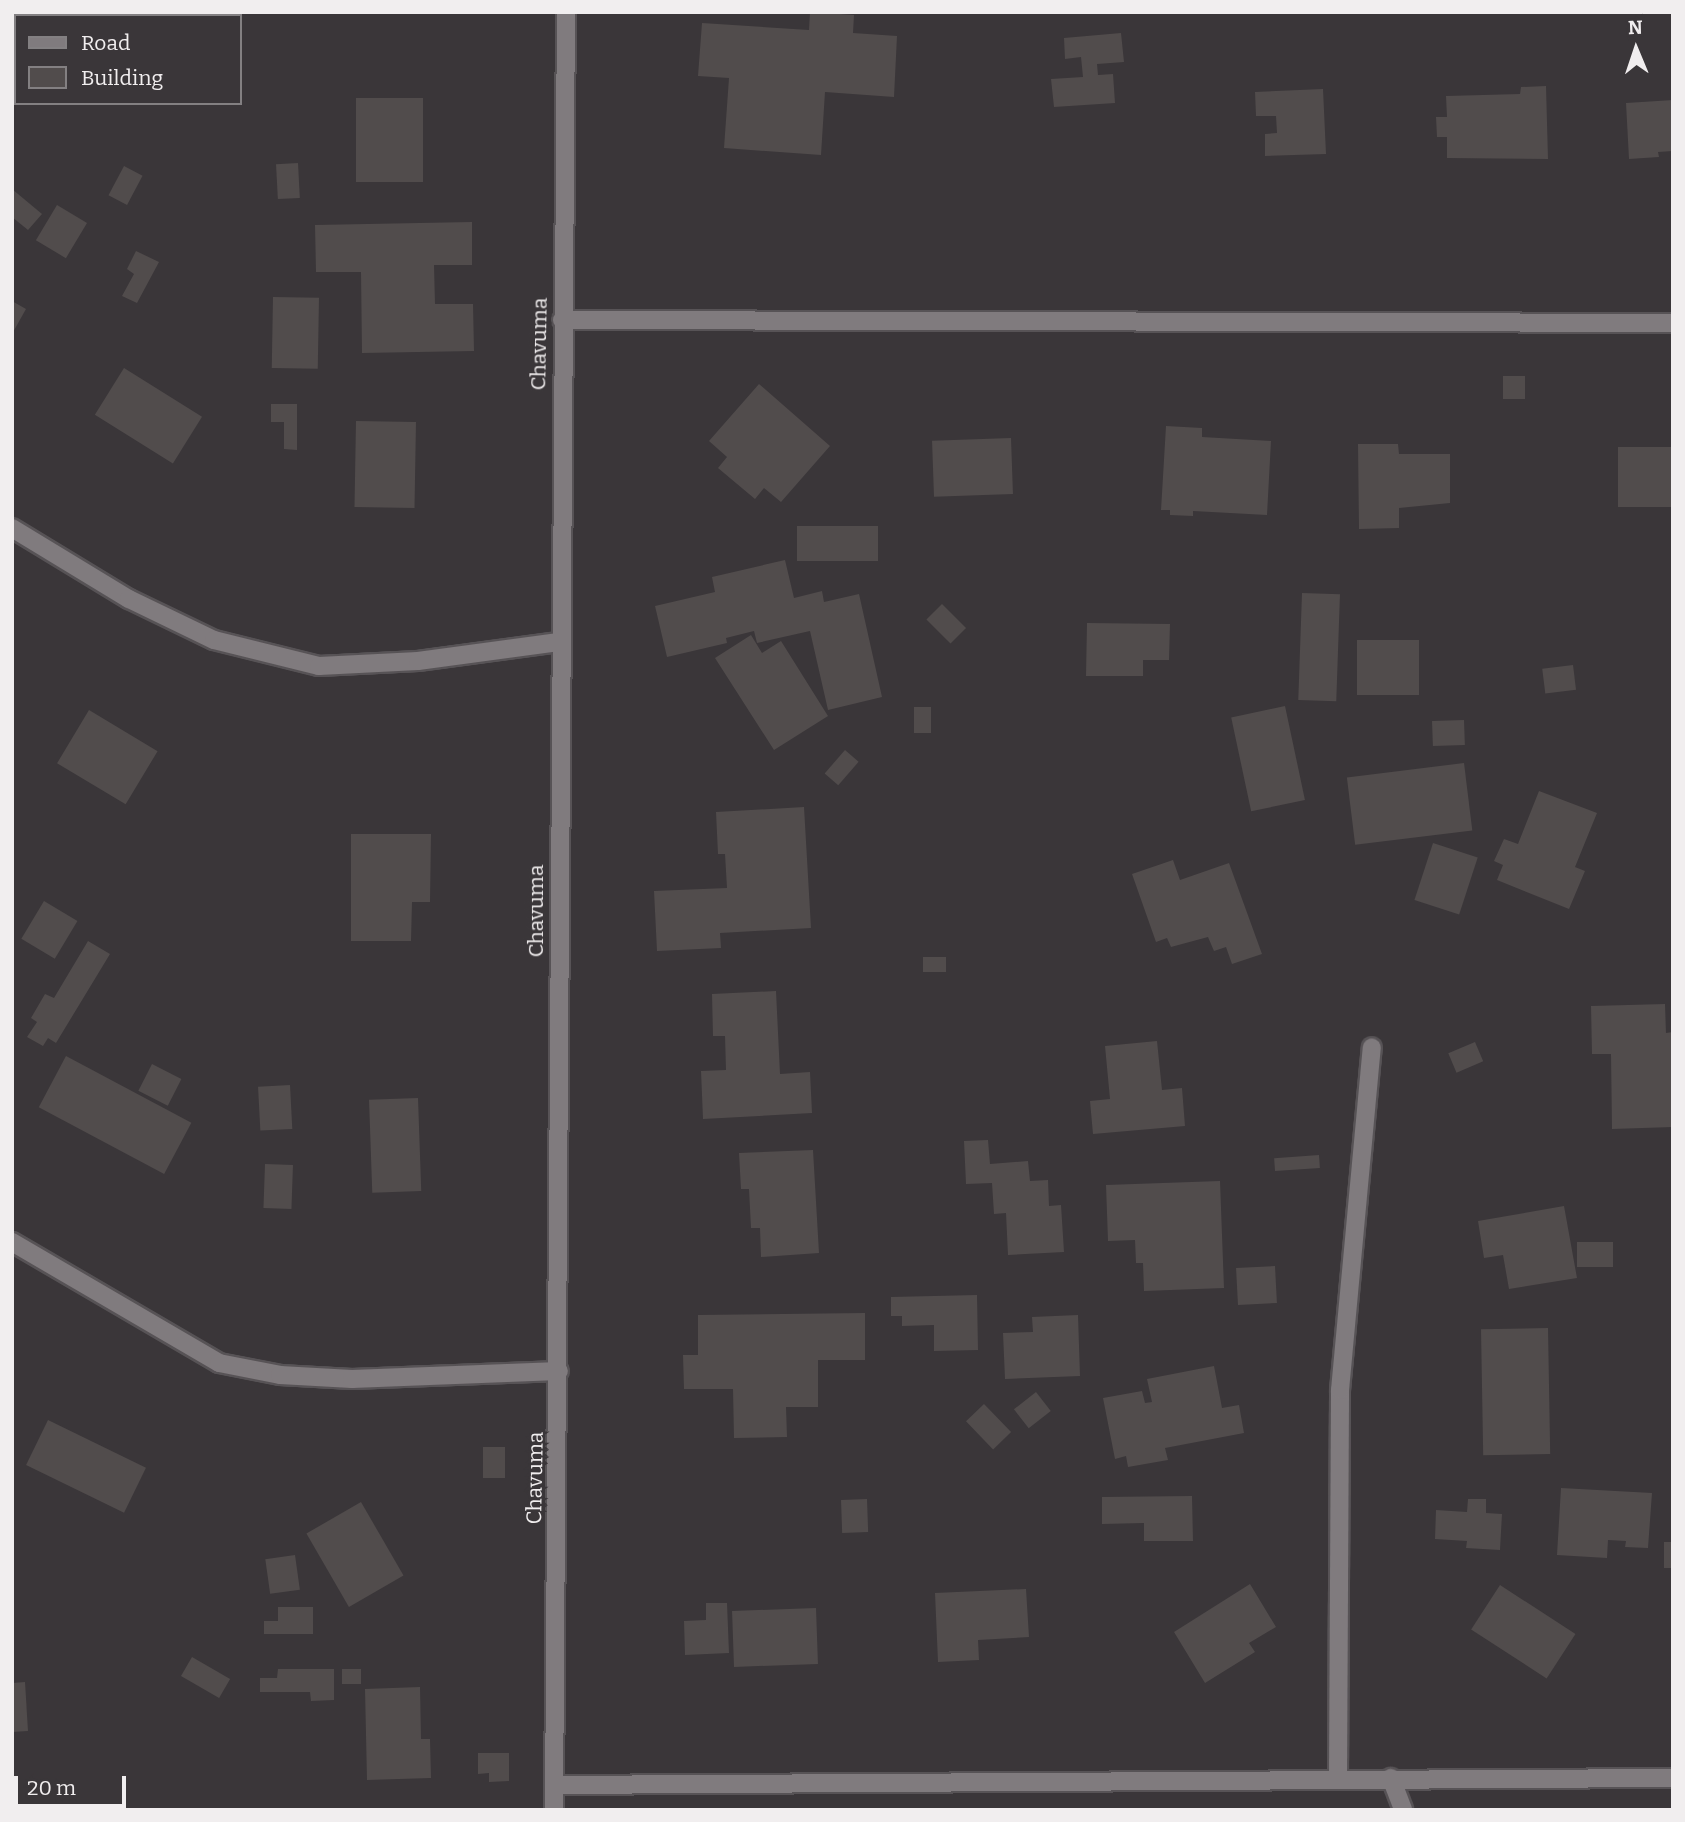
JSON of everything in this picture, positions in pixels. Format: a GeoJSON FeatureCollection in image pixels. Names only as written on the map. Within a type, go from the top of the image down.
{"type":"FeatureCollection","features":[{"type":"Feature","properties":{"kind":"street","name":"Chavuma"},"geometry":{"type":"LineString","coordinates":[[554,1810],[559,1371],[559,642],[566,12]]}},
{"type":"Feature","properties":{"kind":"street"},"geometry":{"type":"LineString","coordinates":[[562,320],[1673,323]]}},
{"type":"Feature","properties":{"kind":"street"},"geometry":{"type":"LineString","coordinates":[[12,528],[129,599],[214,640],[319,666],[418,661],[559,642]]}},
{"type":"Feature","properties":{"kind":"street"},"geometry":{"type":"LineString","coordinates":[[1338,1777],[1340,1390],[1372,1047]]}},
{"type":"Feature","properties":{"kind":"street"},"geometry":{"type":"LineString","coordinates":[[12,1242],[219,1363],[280,1375],[352,1379],[559,1371]]}},
{"type":"Feature","properties":{"kind":"street"},"geometry":{"type":"LineString","coordinates":[[554,1785],[1338,1777],[1673,1778]]}},
{"type":"Feature","properties":{"kind":"street"},"geometry":{"type":"LineString","coordinates":[[1391,1778],[1403,1810]]}},
{"type":"Feature","properties":{"kind":"building"},"geometry":{"type":"Polygon","coordinates":[[[810,12],[854,15],[853,33],[897,36],[894,97],[825,92],[821,155],[724,148],[729,78],[698,76],[702,23],[809,30],[810,12]]]}},
{"type":"Feature","properties":{"kind":"building"},"geometry":{"type":"Polygon","coordinates":[[[1121,33],[1124,62],[1097,64],[1098,75],[1113,74],[1115,103],[1054,107],[1051,79],[1083,77],[1081,57],[1065,59],[1064,38],[1121,33]]]}},
{"type":"Feature","properties":{"kind":"building"},"geometry":{"type":"Polygon","coordinates":[[[1546,86],[1548,159],[1447,158],[1447,137],[1437,137],[1436,117],[1447,117],[1446,96],[1520,94],[1521,87],[1546,86]]]}},
{"type":"Feature","properties":{"kind":"building"},"geometry":{"type":"Polygon","coordinates":[[[1323,89],[1326,154],[1265,156],[1265,134],[1277,133],[1276,116],[1256,116],[1255,92],[1323,89]]]}},
{"type":"Feature","properties":{"kind":"building"},"geometry":{"type":"Polygon","coordinates":[[[356,98],[423,98],[423,182],[356,182],[356,98]]]}},
{"type":"Feature","properties":{"kind":"building"},"geometry":{"type":"Polygon","coordinates":[[[1673,100],[1673,151],[1658,152],[1659,157],[1629,159],[1626,103],[1673,100]]]}},
{"type":"Feature","properties":{"kind":"building"},"geometry":{"type":"Polygon","coordinates":[[[298,163],[300,198],[278,199],[276,164],[298,163]]]}},
{"type":"Feature","properties":{"kind":"building"},"geometry":{"type":"Polygon","coordinates":[[[124,166],[143,176],[127,205],[109,195],[124,166]]]}},
{"type":"Feature","properties":{"kind":"building"},"geometry":{"type":"Polygon","coordinates":[[[12,189],[42,214],[28,230],[12,217],[12,189]]]}},
{"type":"Feature","properties":{"kind":"building"},"geometry":{"type":"Polygon","coordinates":[[[57,205],[87,223],[66,258],[36,240],[57,205]]]}},
{"type":"Feature","properties":{"kind":"building"},"geometry":{"type":"Polygon","coordinates":[[[472,222],[472,265],[434,265],[435,304],[473,304],[474,351],[362,353],[361,272],[316,272],[315,225],[472,222]]]}},
{"type":"Feature","properties":{"kind":"building"},"geometry":{"type":"Polygon","coordinates":[[[136,251],[159,262],[137,303],[122,296],[134,274],[127,269],[136,251]]]}},
{"type":"Feature","properties":{"kind":"building"},"geometry":{"type":"Polygon","coordinates":[[[273,297],[319,298],[318,369],[272,368],[273,297]]]}},
{"type":"Feature","properties":{"kind":"building"},"geometry":{"type":"Polygon","coordinates":[[[12,301],[26,309],[12,334],[12,301]]]}},
{"type":"Feature","properties":{"kind":"building"},"geometry":{"type":"Polygon","coordinates":[[[124,368],[202,417],[173,463],[95,415],[124,368]]]}},
{"type":"Feature","properties":{"kind":"building"},"geometry":{"type":"Polygon","coordinates":[[[1503,376],[1525,376],[1525,399],[1503,399],[1503,376]]]}},
{"type":"Feature","properties":{"kind":"building"},"geometry":{"type":"Polygon","coordinates":[[[759,384],[830,446],[781,502],[764,488],[755,499],[718,468],[727,457],[709,441],[759,384]]]}},
{"type":"Feature","properties":{"kind":"building"},"geometry":{"type":"Polygon","coordinates":[[[271,404],[297,404],[297,450],[284,449],[284,422],[271,422],[271,404]]]}},
{"type":"Feature","properties":{"kind":"building"},"geometry":{"type":"Polygon","coordinates":[[[356,421],[416,422],[414,508],[354,507],[356,421]]]}},
{"type":"Feature","properties":{"kind":"building"},"geometry":{"type":"Polygon","coordinates":[[[1166,426],[1202,428],[1202,437],[1271,441],[1267,515],[1193,511],[1193,516],[1170,515],[1170,510],[1161,510],[1166,426]]]}},
{"type":"Feature","properties":{"kind":"building"},"geometry":{"type":"Polygon","coordinates":[[[1011,438],[1013,494],[934,497],[932,441],[1011,438]]]}},
{"type":"Feature","properties":{"kind":"building"},"geometry":{"type":"Polygon","coordinates":[[[1358,444],[1398,444],[1399,454],[1450,454],[1450,503],[1399,508],[1399,528],[1359,529],[1358,444]]]}},
{"type":"Feature","properties":{"kind":"building"},"geometry":{"type":"Polygon","coordinates":[[[1618,447],[1673,447],[1673,507],[1618,507],[1618,447]]]}},
{"type":"Feature","properties":{"kind":"building"},"geometry":{"type":"Polygon","coordinates":[[[797,526],[878,526],[878,561],[797,561],[797,526]]]}},
{"type":"Feature","properties":{"kind":"building"},"geometry":{"type":"Polygon","coordinates":[[[785,560],[794,598],[822,591],[824,602],[859,594],[882,697],[828,710],[810,631],[757,643],[754,631],[726,638],[727,643],[667,657],[655,606],[715,592],[712,577],[785,560]]]}},
{"type":"Feature","properties":{"kind":"building"},"geometry":{"type":"Polygon","coordinates":[[[1302,593],[1340,594],[1336,701],[1298,700],[1302,593]]]}},
{"type":"Feature","properties":{"kind":"building"},"geometry":{"type":"Polygon","coordinates":[[[942,604],[966,628],[950,644],[926,620],[942,604]]]}},
{"type":"Feature","properties":{"kind":"building"},"geometry":{"type":"Polygon","coordinates":[[[1087,623],[1170,624],[1169,660],[1143,660],[1143,676],[1086,676],[1087,623]]]}},
{"type":"Feature","properties":{"kind":"building"},"geometry":{"type":"Polygon","coordinates":[[[751,635],[762,653],[781,641],[828,716],[774,750],[715,658],[751,635]]]}},
{"type":"Feature","properties":{"kind":"building"},"geometry":{"type":"Polygon","coordinates":[[[1357,640],[1419,640],[1419,695],[1357,695],[1357,640]]]}},
{"type":"Feature","properties":{"kind":"building"},"geometry":{"type":"Polygon","coordinates":[[[1573,665],[1576,690],[1545,694],[1542,669],[1573,665]]]}},
{"type":"Feature","properties":{"kind":"building"},"geometry":{"type":"Polygon","coordinates":[[[1285,706],[1305,800],[1251,811],[1231,717],[1285,706]]]}},
{"type":"Feature","properties":{"kind":"building"},"geometry":{"type":"Polygon","coordinates":[[[914,707],[931,707],[931,733],[914,733],[914,707]]]}},
{"type":"Feature","properties":{"kind":"building"},"geometry":{"type":"Polygon","coordinates":[[[89,710],[158,751],[126,804],[57,763],[89,710]]]}},
{"type":"Feature","properties":{"kind":"building"},"geometry":{"type":"Polygon","coordinates":[[[1464,720],[1465,745],[1433,746],[1432,721],[1464,720]]]}},
{"type":"Feature","properties":{"kind":"building"},"geometry":{"type":"Polygon","coordinates":[[[845,750],[859,762],[838,785],[825,773],[845,750]]]}},
{"type":"Feature","properties":{"kind":"building"},"geometry":{"type":"Polygon","coordinates":[[[1464,763],[1472,830],[1355,845],[1347,777],[1464,763]]]}},
{"type":"Feature","properties":{"kind":"building"},"geometry":{"type":"Polygon","coordinates":[[[1539,791],[1597,813],[1575,867],[1585,871],[1569,909],[1497,880],[1503,865],[1494,861],[1504,839],[1518,844],[1539,791]]]}},
{"type":"Feature","properties":{"kind":"building"},"geometry":{"type":"Polygon","coordinates":[[[804,807],[811,928],[720,933],[721,948],[657,951],[654,891],[727,888],[725,854],[718,854],[716,812],[804,807]]]}},
{"type":"Feature","properties":{"kind":"building"},"geometry":{"type":"Polygon","coordinates":[[[351,834],[431,834],[430,902],[412,902],[411,941],[351,941],[351,834]]]}},
{"type":"Feature","properties":{"kind":"building"},"geometry":{"type":"Polygon","coordinates":[[[1433,843],[1478,858],[1459,915],[1414,900],[1433,843]]]}},
{"type":"Feature","properties":{"kind":"building"},"geometry":{"type":"Polygon","coordinates":[[[1173,860],[1180,880],[1229,863],[1262,954],[1232,964],[1226,947],[1214,951],[1208,937],[1171,947],[1167,938],[1156,942],[1132,874],[1173,860]]]}},
{"type":"Feature","properties":{"kind":"building"},"geometry":{"type":"Polygon","coordinates":[[[44,901],[77,921],[55,959],[21,939],[44,901]]]}},
{"type":"Feature","properties":{"kind":"building"},"geometry":{"type":"Polygon","coordinates":[[[88,941],[110,954],[56,1043],[48,1038],[43,1046],[27,1037],[37,1022],[31,1018],[45,994],[54,998],[88,941]]]}},
{"type":"Feature","properties":{"kind":"building"},"geometry":{"type":"Polygon","coordinates":[[[923,957],[946,957],[946,972],[923,972],[923,957]]]}},
{"type":"Feature","properties":{"kind":"building"},"geometry":{"type":"Polygon","coordinates":[[[776,991],[780,1074],[810,1072],[812,1113],[703,1119],[701,1071],[726,1070],[725,1036],[713,1036],[712,994],[776,991]]]}},
{"type":"Feature","properties":{"kind":"building"},"geometry":{"type":"Polygon","coordinates":[[[1665,1004],[1666,1033],[1673,1032],[1673,1127],[1612,1129],[1611,1054],[1592,1054],[1591,1006],[1665,1004]]]}},
{"type":"Feature","properties":{"kind":"building"},"geometry":{"type":"Polygon","coordinates":[[[1157,1041],[1162,1090],[1182,1088],[1185,1126],[1093,1134],[1090,1101],[1110,1099],[1105,1046],[1157,1041]]]}},
{"type":"Feature","properties":{"kind":"building"},"geometry":{"type":"Polygon","coordinates":[[[1475,1042],[1483,1061],[1457,1073],[1448,1053],[1475,1042]]]}},
{"type":"Feature","properties":{"kind":"building"},"geometry":{"type":"Polygon","coordinates":[[[66,1056],[191,1123],[164,1174],[39,1107],[66,1056]]]}},
{"type":"Feature","properties":{"kind":"building"},"geometry":{"type":"Polygon","coordinates":[[[152,1064],[181,1079],[168,1106],[138,1091],[152,1064]]]}},
{"type":"Feature","properties":{"kind":"building"},"geometry":{"type":"Polygon","coordinates":[[[290,1085],[292,1129],[260,1131],[258,1087],[290,1085]]]}},
{"type":"Feature","properties":{"kind":"building"},"geometry":{"type":"Polygon","coordinates":[[[418,1098],[421,1191],[372,1193],[369,1100],[418,1098]]]}},
{"type":"Feature","properties":{"kind":"building"},"geometry":{"type":"Polygon","coordinates":[[[988,1140],[990,1164],[1028,1161],[1030,1181],[1048,1180],[1049,1206],[1061,1205],[1064,1252],[1008,1255],[1006,1213],[994,1214],[992,1183],[966,1184],[964,1141],[988,1140]]]}},
{"type":"Feature","properties":{"kind":"building"},"geometry":{"type":"Polygon","coordinates":[[[813,1150],[819,1253],[761,1257],[760,1228],[751,1228],[749,1189],[741,1189],[739,1153],[813,1150]]]}},
{"type":"Feature","properties":{"kind":"building"},"geometry":{"type":"Polygon","coordinates":[[[1319,1155],[1320,1168],[1275,1171],[1274,1158],[1319,1155]]]}},
{"type":"Feature","properties":{"kind":"building"},"geometry":{"type":"Polygon","coordinates":[[[265,1164],[293,1165],[291,1209],[263,1208],[265,1164]]]}},
{"type":"Feature","properties":{"kind":"building"},"geometry":{"type":"Polygon","coordinates":[[[1220,1181],[1224,1288],[1144,1291],[1143,1263],[1136,1263],[1135,1240],[1108,1241],[1106,1185],[1220,1181]]]}},
{"type":"Feature","properties":{"kind":"building"},"geometry":{"type":"Polygon","coordinates":[[[1564,1206],[1577,1278],[1509,1289],[1503,1255],[1484,1258],[1478,1221],[1564,1206]]]}},
{"type":"Feature","properties":{"kind":"building"},"geometry":{"type":"Polygon","coordinates":[[[1577,1242],[1613,1242],[1613,1267],[1577,1267],[1577,1242]]]}},
{"type":"Feature","properties":{"kind":"building"},"geometry":{"type":"Polygon","coordinates":[[[1275,1266],[1277,1303],[1238,1305],[1236,1268],[1275,1266]]]}},
{"type":"Feature","properties":{"kind":"building"},"geometry":{"type":"Polygon","coordinates":[[[977,1295],[978,1350],[934,1351],[934,1325],[902,1326],[902,1316],[891,1316],[891,1297],[977,1295]]]}},
{"type":"Feature","properties":{"kind":"building"},"geometry":{"type":"Polygon","coordinates":[[[865,1313],[865,1360],[818,1360],[818,1407],[786,1407],[787,1437],[734,1438],[733,1389],[684,1389],[683,1355],[698,1355],[698,1315],[865,1313]]]}},
{"type":"Feature","properties":{"kind":"building"},"geometry":{"type":"Polygon","coordinates":[[[1078,1315],[1080,1376],[1005,1379],[1003,1333],[1033,1332],[1032,1317],[1078,1315]]]}},
{"type":"Feature","properties":{"kind":"building"},"geometry":{"type":"Polygon","coordinates":[[[1548,1328],[1550,1454],[1483,1455],[1481,1329],[1548,1328]]]}},
{"type":"Feature","properties":{"kind":"building"},"geometry":{"type":"Polygon","coordinates":[[[1214,1366],[1222,1408],[1239,1405],[1244,1433],[1165,1448],[1168,1460],[1128,1467],[1126,1456],[1115,1459],[1103,1398],[1142,1391],[1145,1403],[1152,1402],[1147,1379],[1214,1366]]]}},
{"type":"Feature","properties":{"kind":"building"},"geometry":{"type":"Polygon","coordinates":[[[1036,1392],[1051,1411],[1029,1428],[1014,1409],[1036,1392]]]}},
{"type":"Feature","properties":{"kind":"building"},"geometry":{"type":"Polygon","coordinates":[[[984,1404],[1011,1432],[993,1449],[966,1421],[984,1404]]]}},
{"type":"Feature","properties":{"kind":"building"},"geometry":{"type":"Polygon","coordinates":[[[48,1420],[146,1468],[124,1513],[26,1465],[48,1420]]]}},
{"type":"Feature","properties":{"kind":"building"},"geometry":{"type":"Polygon","coordinates":[[[483,1447],[505,1447],[505,1478],[483,1478],[483,1447]]]}},
{"type":"Feature","properties":{"kind":"building"},"geometry":{"type":"Polygon","coordinates":[[[1561,1488],[1652,1493],[1648,1548],[1625,1547],[1626,1541],[1608,1540],[1607,1558],[1557,1555],[1561,1488]]]}},
{"type":"Feature","properties":{"kind":"building"},"geometry":{"type":"Polygon","coordinates":[[[1192,1496],[1193,1541],[1144,1541],[1144,1523],[1102,1524],[1102,1497],[1192,1496]]]}},
{"type":"Feature","properties":{"kind":"building"},"geometry":{"type":"Polygon","coordinates":[[[867,1499],[868,1532],[842,1533],[841,1500],[867,1499]]]}},
{"type":"Feature","properties":{"kind":"building"},"geometry":{"type":"Polygon","coordinates":[[[1468,1499],[1486,1499],[1486,1513],[1502,1514],[1500,1550],[1466,1548],[1467,1541],[1435,1539],[1436,1510],[1467,1512],[1468,1499]]]}},
{"type":"Feature","properties":{"kind":"building"},"geometry":{"type":"Polygon","coordinates":[[[361,1502],[404,1576],[349,1607],[306,1534],[361,1502]]]}},
{"type":"Feature","properties":{"kind":"building"},"geometry":{"type":"Polygon","coordinates":[[[1664,1542],[1673,1542],[1673,1568],[1664,1568],[1664,1542]]]}},
{"type":"Feature","properties":{"kind":"building"},"geometry":{"type":"Polygon","coordinates":[[[295,1555],[300,1590],[270,1594],[265,1559],[295,1555]]]}},
{"type":"Feature","properties":{"kind":"building"},"geometry":{"type":"Polygon","coordinates":[[[1250,1584],[1276,1627],[1249,1643],[1255,1652],[1205,1683],[1174,1632],[1250,1584]]]}},
{"type":"Feature","properties":{"kind":"building"},"geometry":{"type":"Polygon","coordinates":[[[1500,1585],[1575,1634],[1547,1678],[1471,1629],[1500,1585]]]}},
{"type":"Feature","properties":{"kind":"building"},"geometry":{"type":"Polygon","coordinates":[[[1026,1589],[1029,1637],[978,1640],[979,1660],[938,1662],[935,1593],[1026,1589]]]}},
{"type":"Feature","properties":{"kind":"building"},"geometry":{"type":"Polygon","coordinates":[[[706,1603],[727,1603],[729,1653],[685,1655],[684,1621],[706,1620],[706,1603]]]}},
{"type":"Feature","properties":{"kind":"building"},"geometry":{"type":"Polygon","coordinates":[[[278,1607],[313,1607],[313,1634],[264,1634],[264,1621],[278,1621],[278,1607]]]}},
{"type":"Feature","properties":{"kind":"building"},"geometry":{"type":"Polygon","coordinates":[[[816,1608],[818,1664],[734,1667],[732,1611],[816,1608]]]}},
{"type":"Feature","properties":{"kind":"building"},"geometry":{"type":"Polygon","coordinates":[[[192,1657],[230,1679],[219,1698],[181,1676],[192,1657]]]}},
{"type":"Feature","properties":{"kind":"building"},"geometry":{"type":"Polygon","coordinates":[[[278,1669],[334,1669],[334,1700],[311,1701],[310,1692],[260,1692],[260,1678],[277,1678],[278,1669]]]}},
{"type":"Feature","properties":{"kind":"building"},"geometry":{"type":"Polygon","coordinates":[[[342,1669],[361,1669],[361,1684],[342,1684],[342,1669]]]}},
{"type":"Feature","properties":{"kind":"building"},"geometry":{"type":"Polygon","coordinates":[[[25,1682],[28,1731],[12,1732],[12,1683],[25,1682]]]}},
{"type":"Feature","properties":{"kind":"building"},"geometry":{"type":"Polygon","coordinates":[[[420,1687],[421,1739],[430,1739],[431,1778],[367,1780],[365,1689],[420,1687]]]}},
{"type":"Feature","properties":{"kind":"building"},"geometry":{"type":"Polygon","coordinates":[[[478,1753],[509,1753],[509,1781],[489,1782],[489,1773],[478,1774],[478,1753]]]}}]}
